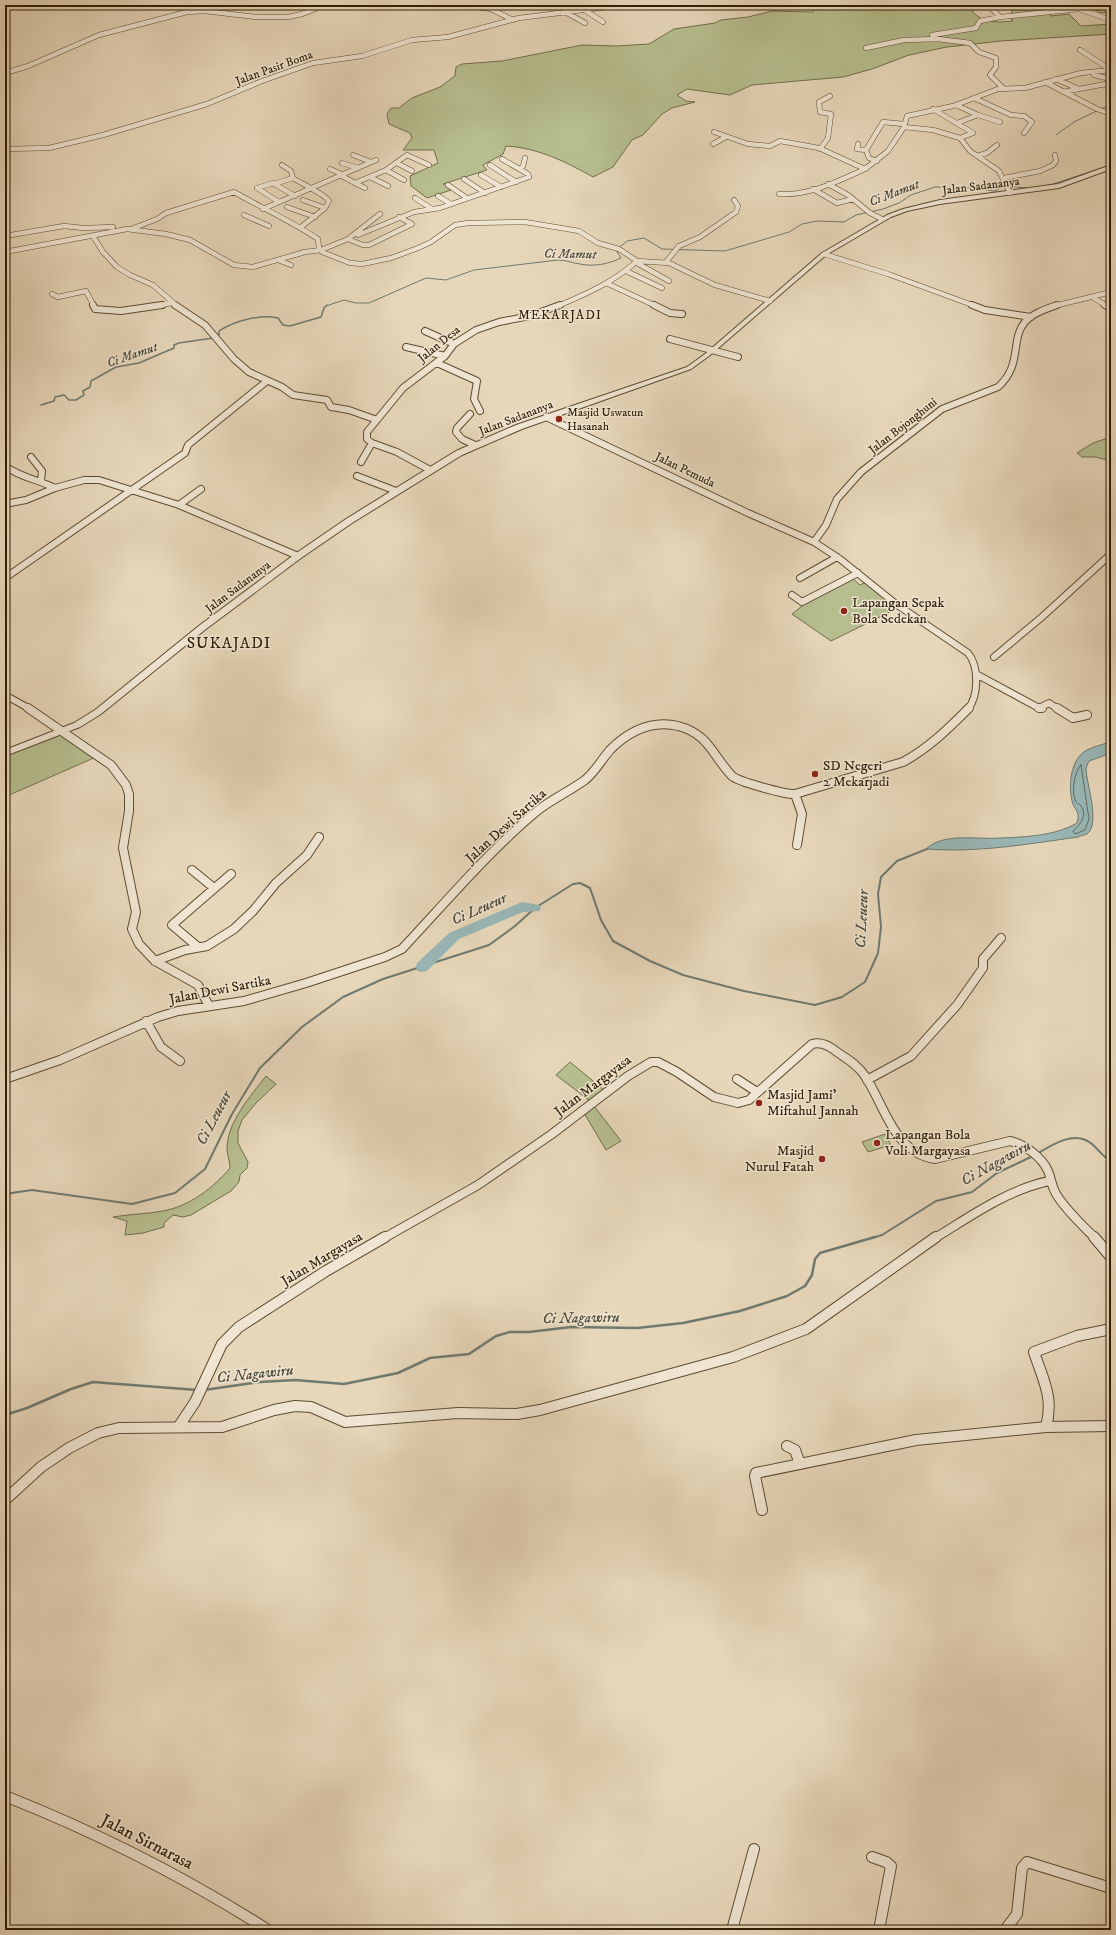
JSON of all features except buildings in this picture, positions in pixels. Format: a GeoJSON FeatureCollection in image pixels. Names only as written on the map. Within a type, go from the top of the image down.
{"type":"FeatureCollection","features":[{"type":"Feature","properties":{"kind":"street"},"geometry":{"type":"LineString","coordinates":[[5,73],[28,66],[99,35],[187,12],[205,10],[256,17],[288,17],[302,14],[325,5]]}},
{"type":"Feature","properties":{"kind":"street"},"geometry":{"type":"LineString","coordinates":[[464,5],[491,9],[513,20]]}},
{"type":"Feature","properties":{"kind":"street","name":"Jalan Pasir Boma"},"geometry":{"type":"LineString","coordinates":[[5,149],[45,148],[79,141],[207,104],[308,64],[362,56],[412,40],[448,37],[513,20],[621,5]]}},
{"type":"Feature","properties":{"kind":"street"},"geometry":{"type":"LineString","coordinates":[[988,5],[1000,16]]}},
{"type":"Feature","properties":{"kind":"street"},"geometry":{"type":"LineString","coordinates":[[938,39],[932,36],[976,28],[980,21],[1000,16],[1042,14],[1078,10],[1090,11],[1111,20]]}},
{"type":"Feature","properties":{"kind":"street"},"geometry":{"type":"LineString","coordinates":[[586,11],[603,22]]}},
{"type":"Feature","properties":{"kind":"street"},"geometry":{"type":"LineString","coordinates":[[566,12],[585,23]]}},
{"type":"Feature","properties":{"kind":"street"},"geometry":{"type":"LineString","coordinates":[[866,48],[904,40],[938,39],[972,45],[979,52],[996,58],[996,67],[990,75],[1004,89]]}},
{"type":"Feature","properties":{"kind":"street"},"geometry":{"type":"LineString","coordinates":[[1080,50],[1111,70]]}},
{"type":"Feature","properties":{"kind":"street"},"geometry":{"type":"LineString","coordinates":[[779,194],[790,195],[813,189],[865,169],[877,161],[896,142],[904,126],[905,119],[910,114],[956,105],[998,89],[1025,88],[1081,73],[1111,70]]}},
{"type":"Feature","properties":{"kind":"street"},"geometry":{"type":"LineString","coordinates":[[1094,75],[1111,79]]}},
{"type":"Feature","properties":{"kind":"street"},"geometry":{"type":"LineString","coordinates":[[1056,79],[1079,89]]}},
{"type":"Feature","properties":{"kind":"street"},"geometry":{"type":"LineString","coordinates":[[1045,82],[1098,110],[1111,114]]}},
{"type":"Feature","properties":{"kind":"street"},"geometry":{"type":"LineString","coordinates":[[1063,92],[1111,83]]}},
{"type":"Feature","properties":{"kind":"street"},"geometry":{"type":"LineString","coordinates":[[820,148],[830,135],[831,130],[829,117],[831,114],[820,112],[819,102],[830,96]]}},
{"type":"Feature","properties":{"kind":"street"},"geometry":{"type":"LineString","coordinates":[[974,98],[1011,115],[1025,116],[1032,122],[1024,133]]}},
{"type":"Feature","properties":{"kind":"street"},"geometry":{"type":"LineString","coordinates":[[956,105],[978,115],[1000,122]]}},
{"type":"Feature","properties":{"kind":"street"},"geometry":{"type":"LineString","coordinates":[[866,150],[883,122],[933,130],[960,138],[973,133],[933,110]]}},
{"type":"Feature","properties":{"kind":"street"},"geometry":{"type":"LineString","coordinates":[[956,123],[978,115]]}},
{"type":"Feature","properties":{"kind":"street"},"geometry":{"type":"LineString","coordinates":[[714,132],[748,144],[770,146],[779,141],[820,148],[865,169]]}},
{"type":"Feature","properties":{"kind":"street"},"geometry":{"type":"LineString","coordinates":[[713,144],[726,137]]}},
{"type":"Feature","properties":{"kind":"street"},"geometry":{"type":"LineString","coordinates":[[960,138],[966,148],[999,171],[1009,189]]}},
{"type":"Feature","properties":{"kind":"street"},"geometry":{"type":"LineString","coordinates":[[858,144],[857,149],[866,150]]}},
{"type":"Feature","properties":{"kind":"street"},"geometry":{"type":"LineString","coordinates":[[976,156],[987,153],[996,147],[996,144]]}},
{"type":"Feature","properties":{"kind":"street"},"geometry":{"type":"LineString","coordinates":[[866,150],[869,158],[877,161]]}},
{"type":"Feature","properties":{"kind":"street"},"geometry":{"type":"LineString","coordinates":[[253,220],[279,202],[374,161],[353,155]]}},
{"type":"Feature","properties":{"kind":"street"},"geometry":{"type":"LineString","coordinates":[[355,182],[386,170],[410,155],[429,165]]}},
{"type":"Feature","properties":{"kind":"street"},"geometry":{"type":"LineString","coordinates":[[1004,178],[1030,174],[1053,165],[1056,161],[1055,155]]}},
{"type":"Feature","properties":{"kind":"street"},"geometry":{"type":"LineString","coordinates":[[520,169],[523,166],[525,158]]}},
{"type":"Feature","properties":{"kind":"street"},"geometry":{"type":"LineString","coordinates":[[354,236],[399,217],[414,212],[451,204],[529,177],[528,174],[502,159]]}},
{"type":"Feature","properties":{"kind":"street"},"geometry":{"type":"LineString","coordinates":[[397,162],[412,171]]}},
{"type":"Feature","properties":{"kind":"street"},"geometry":{"type":"LineString","coordinates":[[342,163],[358,168]]}},
{"type":"Feature","properties":{"kind":"street"},"geometry":{"type":"LineString","coordinates":[[282,165],[291,171],[292,178]]}},
{"type":"Feature","properties":{"kind":"street"},"geometry":{"type":"LineString","coordinates":[[490,165],[516,182]]}},
{"type":"Feature","properties":{"kind":"street","name":"Jalan Sadananya"},"geometry":{"type":"LineString","coordinates":[[5,753],[77,725],[98,712],[203,627],[298,556],[430,470],[475,445],[546,417],[683,371],[700,361],[824,254],[882,219],[906,210],[1009,189],[1059,186],[1111,167]]}},
{"type":"Feature","properties":{"kind":"street"},"geometry":{"type":"LineString","coordinates":[[330,168],[365,188]]}},
{"type":"Feature","properties":{"kind":"street"},"geometry":{"type":"LineString","coordinates":[[386,170],[404,180]]}},
{"type":"Feature","properties":{"kind":"street"},"geometry":{"type":"LineString","coordinates":[[481,175],[501,187]]}},
{"type":"Feature","properties":{"kind":"street"},"geometry":{"type":"LineString","coordinates":[[370,177],[388,186]]}},
{"type":"Feature","properties":{"kind":"street"},"geometry":{"type":"LineString","coordinates":[[279,202],[257,189],[268,184],[274,184],[292,178],[310,189],[327,196],[330,203],[315,217],[301,227]]}},
{"type":"Feature","properties":{"kind":"street"},"geometry":{"type":"LineString","coordinates":[[464,179],[485,193]]}},
{"type":"Feature","properties":{"kind":"street"},"geometry":{"type":"LineString","coordinates":[[274,184],[295,196]]}},
{"type":"Feature","properties":{"kind":"street"},"geometry":{"type":"LineString","coordinates":[[828,184],[853,199],[868,212],[882,219]]}},
{"type":"Feature","properties":{"kind":"street"},"geometry":{"type":"LineString","coordinates":[[448,185],[467,198]]}},
{"type":"Feature","properties":{"kind":"street"},"geometry":{"type":"LineString","coordinates":[[813,189],[837,203],[853,199]]}},
{"type":"Feature","properties":{"kind":"street"},"geometry":{"type":"LineString","coordinates":[[131,229],[157,219],[166,213],[230,192],[237,193],[265,211],[301,227],[318,239],[321,250]]}},
{"type":"Feature","properties":{"kind":"street"},"geometry":{"type":"LineString","coordinates":[[438,196],[451,204]]}},
{"type":"Feature","properties":{"kind":"street"},"geometry":{"type":"LineString","coordinates":[[416,198],[432,209]]}},
{"type":"Feature","properties":{"kind":"street"},"geometry":{"type":"LineString","coordinates":[[303,200],[325,208]]}},
{"type":"Feature","properties":{"kind":"street"},"geometry":{"type":"LineString","coordinates":[[666,262],[671,258],[676,250],[736,212],[738,206],[734,200]]}},
{"type":"Feature","properties":{"kind":"street"},"geometry":{"type":"LineString","coordinates":[[287,207],[315,217]]}},
{"type":"Feature","properties":{"kind":"street"},"geometry":{"type":"LineString","coordinates":[[5,236],[64,226],[131,229],[166,234],[194,241],[239,267],[253,267],[305,252],[321,250],[348,240],[380,214]]}},
{"type":"Feature","properties":{"kind":"street"},"geometry":{"type":"LineString","coordinates":[[244,215],[269,226]]}},
{"type":"Feature","properties":{"kind":"street"},"geometry":{"type":"LineString","coordinates":[[348,240],[363,245],[369,245],[412,224],[399,217]]}},
{"type":"Feature","properties":{"kind":"street"},"geometry":{"type":"LineString","coordinates":[[373,219],[384,223]]}},
{"type":"Feature","properties":{"kind":"street"},"geometry":{"type":"LineString","coordinates":[[321,250],[350,263],[366,264],[418,248],[431,242],[447,228],[455,225],[507,222],[536,223],[574,230],[586,234],[598,243],[618,248],[636,262],[669,281]]}},
{"type":"Feature","properties":{"kind":"street"},"geometry":{"type":"LineString","coordinates":[[5,252],[93,236],[121,229]]}},
{"type":"Feature","properties":{"kind":"street"},"geometry":{"type":"LineString","coordinates":[[93,236],[111,261],[119,268],[134,278],[150,283],[172,303],[201,322],[216,337],[241,367],[266,381],[288,389],[293,395],[327,400],[329,401],[331,407],[349,410],[377,420]]}},
{"type":"Feature","properties":{"kind":"street"},"geometry":{"type":"LineString","coordinates":[[824,254],[888,274],[985,310],[1031,317],[1052,307],[1111,292]]}},
{"type":"Feature","properties":{"kind":"street"},"geometry":{"type":"LineString","coordinates":[[278,260],[291,265]]}},
{"type":"Feature","properties":{"kind":"street"},"geometry":{"type":"LineString","coordinates":[[636,262],[666,262],[715,285],[770,301]]}},
{"type":"Feature","properties":{"kind":"street","name":"Jalan Desa"},"geometry":{"type":"LineString","coordinates":[[372,443],[366,436],[403,388],[437,363],[445,356],[454,344],[476,330],[499,322],[530,316],[552,309],[606,283],[626,271],[636,262]]}},
{"type":"Feature","properties":{"kind":"street"},"geometry":{"type":"LineString","coordinates":[[626,271],[662,288]]}},
{"type":"Feature","properties":{"kind":"street"},"geometry":{"type":"LineString","coordinates":[[606,283],[670,313],[682,314]]}},
{"type":"Feature","properties":{"kind":"street"},"geometry":{"type":"LineString","coordinates":[[52,294],[59,297],[86,291],[95,309],[103,311],[152,308],[172,303]]}},
{"type":"Feature","properties":{"kind":"street"},"geometry":{"type":"LineString","coordinates":[[1092,297],[1111,309]]}},
{"type":"Feature","properties":{"kind":"street","name":"Jalan Bojonghuni"},"geometry":{"type":"LineString","coordinates":[[814,542],[826,525],[837,499],[861,472],[876,462],[942,409],[998,387],[1004,382],[1014,367],[1022,329],[1031,317]]}},
{"type":"Feature","properties":{"kind":"street"},"geometry":{"type":"LineString","coordinates":[[425,331],[454,344]]}},
{"type":"Feature","properties":{"kind":"street"},"geometry":{"type":"LineString","coordinates":[[670,339],[738,357]]}},
{"type":"Feature","properties":{"kind":"street"},"geometry":{"type":"LineString","coordinates":[[406,347],[445,356]]}},
{"type":"Feature","properties":{"kind":"street"},"geometry":{"type":"LineString","coordinates":[[437,363],[477,381],[474,394],[475,403],[480,411]]}},
{"type":"Feature","properties":{"kind":"street"},"geometry":{"type":"LineString","coordinates":[[5,578],[134,490],[185,453],[188,445],[266,381]]}},
{"type":"Feature","properties":{"kind":"street"},"geometry":{"type":"LineString","coordinates":[[470,414],[457,428],[456,432],[462,439],[475,445]]}},
{"type":"Feature","properties":{"kind":"street","name":"Jalan Pemuda"},"geometry":{"type":"LineString","coordinates":[[546,417],[748,513],[814,542]]}},
{"type":"Feature","properties":{"kind":"street"},"geometry":{"type":"LineString","coordinates":[[361,462],[372,443],[397,452],[430,470]]}},
{"type":"Feature","properties":{"kind":"street"},"geometry":{"type":"LineString","coordinates":[[31,457],[44,473],[41,481]]}},
{"type":"Feature","properties":{"kind":"street"},"geometry":{"type":"LineString","coordinates":[[5,466],[17,476],[41,481],[55,488]]}},
{"type":"Feature","properties":{"kind":"street"},"geometry":{"type":"LineString","coordinates":[[357,476],[396,491]]}},
{"type":"Feature","properties":{"kind":"street"},"geometry":{"type":"LineString","coordinates":[[5,504],[26,500],[55,488],[91,479],[134,490],[179,505],[298,556]]}},
{"type":"Feature","properties":{"kind":"street"},"geometry":{"type":"LineString","coordinates":[[179,505],[201,489]]}},
{"type":"Feature","properties":{"kind":"street","name":"Jalan Dewi Sartika"},"geometry":{"type":"LineString","coordinates":[[5,1079],[60,1060],[146,1021],[178,1011],[244,1001],[306,983],[385,957],[402,949],[482,863],[536,812],[550,801],[586,779],[611,749],[622,739],[634,731],[648,726],[666,723],[696,732],[733,776],[787,794],[795,794],[876,772],[903,762],[918,754],[947,730],[970,707],[974,696],[976,674],[973,659],[968,653],[907,612],[837,557],[814,542]]}},
{"type":"Feature","properties":{"kind":"street"},"geometry":{"type":"LineString","coordinates":[[994,657],[1042,617],[1111,554]]}},
{"type":"Feature","properties":{"kind":"street"},"geometry":{"type":"LineString","coordinates":[[800,578],[837,557]]}},
{"type":"Feature","properties":{"kind":"street"},"geometry":{"type":"LineString","coordinates":[[792,595],[802,602],[858,574]]}},
{"type":"Feature","properties":{"kind":"street"},"geometry":{"type":"LineString","coordinates":[[976,674],[1039,708],[1042,708],[1049,703],[1073,718],[1087,715]]}},
{"type":"Feature","properties":{"kind":"street"},"geometry":{"type":"LineString","coordinates":[[5,695],[64,730],[111,765],[126,785],[129,794],[129,811],[123,848],[136,912],[132,929],[139,944],[155,961],[198,985],[209,1006]]}},
{"type":"Feature","properties":{"kind":"street"},"geometry":{"type":"LineString","coordinates":[[795,794],[802,814],[797,845]]}},
{"type":"Feature","properties":{"kind":"street"},"geometry":{"type":"LineString","coordinates":[[155,961],[211,944],[234,929],[254,911],[276,883],[307,855],[319,836]]}},
{"type":"Feature","properties":{"kind":"street"},"geometry":{"type":"LineString","coordinates":[[192,870],[214,888]]}},
{"type":"Feature","properties":{"kind":"street"},"geometry":{"type":"LineString","coordinates":[[198,947],[172,925],[231,874]]}},
{"type":"Feature","properties":{"kind":"street"},"geometry":{"type":"LineString","coordinates":[[867,1080],[907,1059],[928,1038],[957,1006],[983,968],[983,959],[1001,938]]}},
{"type":"Feature","properties":{"kind":"street"},"geometry":{"type":"LineString","coordinates":[[146,1021],[161,1047],[180,1061]]}},
{"type":"Feature","properties":{"kind":"street","name":"Jalan Margayasa"},"geometry":{"type":"LineString","coordinates":[[179,1426],[195,1402],[203,1382],[226,1338],[244,1324],[326,1271],[478,1184],[552,1134],[649,1062],[662,1064],[714,1097],[741,1103],[749,1100],[812,1044],[818,1042],[827,1045],[851,1062],[867,1080],[908,1149],[920,1158],[935,1159],[1010,1141],[1018,1143],[1028,1150],[1049,1171],[1049,1180],[1057,1195],[1070,1212],[1089,1231],[1111,1257]]}},
{"type":"Feature","properties":{"kind":"street"},"geometry":{"type":"LineString","coordinates":[[737,1079],[757,1092]]}},
{"type":"Feature","properties":{"kind":"street"},"geometry":{"type":"LineString","coordinates":[[5,1500],[9,1490],[68,1447],[91,1436],[120,1428],[179,1426],[200,1428],[220,1427],[243,1423],[278,1408],[304,1406],[315,1408],[336,1420],[345,1422],[458,1413],[517,1414],[557,1407],[733,1356],[806,1329],[929,1242],[989,1204],[1035,1184],[1049,1180]]}},
{"type":"Feature","properties":{"kind":"street"},"geometry":{"type":"LineString","coordinates":[[1046,1427],[1050,1413],[1050,1399],[1034,1352],[1077,1336],[1111,1329]]}},
{"type":"Feature","properties":{"kind":"street"},"geometry":{"type":"LineString","coordinates":[[762,1510],[755,1476],[756,1473],[916,1440],[1046,1427],[1111,1426]]}},
{"type":"Feature","properties":{"kind":"street"},"geometry":{"type":"LineString","coordinates":[[787,1446],[795,1450],[800,1464]]}},
{"type":"Feature","properties":{"kind":"street","name":"Jalan Sirnarasa"},"geometry":{"type":"LineString","coordinates":[[5,1796],[64,1819],[99,1836],[221,1900],[268,1930]]}},
{"type":"Feature","properties":{"kind":"street"},"geometry":{"type":"LineString","coordinates":[[732,1930],[754,1849]]}},
{"type":"Feature","properties":{"kind":"street"},"geometry":{"type":"LineString","coordinates":[[872,1857],[886,1862],[891,1868],[879,1930]]}},
{"type":"Feature","properties":{"kind":"street"},"geometry":{"type":"LineString","coordinates":[[1006,1930],[1017,1914],[1022,1868],[1027,1862],[1111,1888]]}},
{"type":"Feature","properties":{"kind":"green space"},"geometry":{"type":"Polygon","coordinates":[[[867,5],[968,5],[972,11],[982,18],[993,22],[999,22],[1013,21],[1009,17],[1014,8],[1008,7],[1004,9],[997,5],[1111,5],[1111,11],[1101,13],[1094,9],[1054,8],[1045,10],[1051,16],[1069,14],[1081,26],[1111,24],[1111,34],[1001,41],[947,47],[909,55],[872,69],[843,77],[752,85],[730,95],[687,89],[677,95],[686,101],[695,102],[672,108],[662,114],[643,135],[632,140],[613,167],[593,177],[573,166],[541,153],[518,147],[506,146],[503,154],[483,165],[487,170],[443,184],[451,190],[427,198],[411,186],[410,176],[438,163],[434,150],[403,150],[412,138],[410,133],[389,124],[387,114],[391,108],[399,108],[412,98],[440,87],[455,76],[456,67],[462,64],[502,61],[582,45],[617,46],[649,44],[674,29],[715,23],[721,20],[748,17],[772,11],[813,12],[813,9],[867,5]]]}},
{"type":"Feature","properties":{"kind":"green space"},"geometry":{"type":"Polygon","coordinates":[[[1111,437],[1111,461],[1095,457],[1082,457],[1077,453],[1093,443],[1111,437]]]}},
{"type":"Feature","properties":{"kind":"green space","name":"Lapangan Sepak Bola Sedekan"},"geometry":{"type":"Polygon","coordinates":[[[852,578],[860,585],[866,582],[898,608],[831,641],[792,614],[816,595],[852,578]]]}},
{"type":"Feature","properties":{"kind":"green space"},"geometry":{"type":"Polygon","coordinates":[[[65,733],[96,757],[7,796],[5,793],[5,756],[65,733]]]}},
{"type":"Feature","properties":{"kind":"green space"},"geometry":{"type":"Polygon","coordinates":[[[570,1062],[604,1090],[590,1101],[556,1075],[570,1062]]]}},
{"type":"Feature","properties":{"kind":"green space"},"geometry":{"type":"Polygon","coordinates":[[[266,1076],[276,1084],[256,1103],[242,1120],[238,1131],[238,1143],[248,1162],[247,1168],[240,1175],[239,1182],[231,1191],[191,1215],[183,1217],[173,1215],[164,1223],[164,1227],[143,1233],[125,1235],[127,1221],[113,1217],[173,1209],[200,1195],[230,1168],[227,1149],[231,1129],[240,1110],[266,1076]]]}},
{"type":"Feature","properties":{"kind":"green space"},"geometry":{"type":"Polygon","coordinates":[[[594,1106],[621,1141],[606,1150],[584,1113],[594,1106]]]}},
{"type":"Feature","properties":{"kind":"green space","name":"Lapangan Bola Voli Margayasa"},"geometry":{"type":"Polygon","coordinates":[[[885,1134],[891,1145],[868,1152],[862,1142],[885,1134]]]}},
{"type":"Feature","properties":{"kind":"water"},"geometry":{"type":"Polygon","coordinates":[[[1111,741],[1111,753],[1089,761],[1086,768],[1093,812],[1091,829],[1087,834],[1078,837],[983,849],[926,849],[942,840],[1040,835],[1059,831],[1077,823],[1078,813],[1072,801],[1070,787],[1074,765],[1077,759],[1087,750],[1111,741]]]}},
{"type":"Feature","properties":{"kind":"waterway"},"geometry":{"type":"LineString","coordinates":[[1056,135],[1074,122],[1111,104]]}},
{"type":"Feature","properties":{"kind":"waterway","name":"Ci Mamut"},"geometry":{"type":"LineString","coordinates":[[1050,185],[1111,165]]}},
{"type":"Feature","properties":{"kind":"waterway","name":"Ci Mamut"},"geometry":{"type":"LineString","coordinates":[[326,306],[344,300],[356,303],[369,303],[426,278],[446,280],[474,270],[558,260],[585,265],[596,265],[611,262],[621,258],[616,250],[627,241],[644,238],[662,249],[725,251],[789,232],[802,224],[817,221],[844,222],[856,215],[883,209],[899,203],[911,195],[935,187],[976,188],[994,191],[1005,186],[1028,188]]}},
{"type":"Feature","properties":{"kind":"waterway","name":"Ci Mamut"},"geometry":{"type":"LineString","coordinates":[[41,405],[54,401],[55,397],[64,395],[69,400],[76,400],[84,395],[83,391],[90,387],[91,381],[116,367],[139,363],[174,348],[174,345],[179,343],[213,338],[219,335],[219,331],[225,327],[240,321],[271,317],[278,318],[283,325],[290,326],[321,317],[326,306]]}},
{"type":"Feature","properties":{"kind":"waterway","name":"Ci Leueur"},"geometry":{"type":"LineString","coordinates":[[5,1194],[32,1190],[132,1204],[175,1193],[205,1169],[232,1114],[260,1068],[302,1027],[343,997],[383,979],[489,945],[515,926],[535,908],[573,884],[580,883],[590,888],[601,920],[613,941],[650,961],[683,975],[744,991],[815,1005],[842,997],[865,982],[878,953],[881,927],[878,894],[881,877],[897,861],[927,849]]}},
{"type":"Feature","properties":{"kind":"waterway","name":"Ci Leueur"},"geometry":{"type":"LineString","coordinates":[[422,967],[454,936],[522,907],[535,908]]}},
{"type":"Feature","properties":{"kind":"waterway","name":"Ci Nagawiru"},"geometry":{"type":"LineString","coordinates":[[1037,1154],[1064,1140],[1078,1138],[1092,1144],[1111,1161]]}},
{"type":"Feature","properties":{"kind":"waterway","name":"Ci Nagawiru"},"geometry":{"type":"LineString","coordinates":[[872,1238],[882,1235],[936,1201],[972,1192],[997,1173],[1033,1156]]}},
{"type":"Feature","properties":{"kind":"waterway","name":"Ci Nagawiru"},"geometry":{"type":"LineString","coordinates":[[204,1390],[260,1382],[295,1380],[344,1384],[398,1373],[430,1358],[469,1354],[496,1336],[510,1332],[529,1332],[571,1327],[637,1328],[683,1323],[740,1311],[787,1296],[805,1286],[812,1275],[815,1259],[820,1253],[875,1237]]}},
{"type":"Feature","properties":{"kind":"waterway","name":"Ci Nagawiru"},"geometry":{"type":"LineString","coordinates":[[5,1415],[93,1382],[197,1390]]}},
{"type":"Feature","properties":{"kind":"place","name":"Masjid Uswatun Hasanah"},"geometry":{"type":"Point","coordinates":[559,419]}},
{"type":"Feature","properties":{"kind":"place","name":"Lapangan Sepak Bola Sedekan"},"geometry":{"type":"Point","coordinates":[844,611]}},
{"type":"Feature","properties":{"kind":"place","name":"SD Negeri 2 Mekarjadi"},"geometry":{"type":"Point","coordinates":[815,774]}},
{"type":"Feature","properties":{"kind":"place","name":"Masjid Jami' Miftahul Jannah"},"geometry":{"type":"Point","coordinates":[759,1103]}},
{"type":"Feature","properties":{"kind":"place","name":"Lapangan Bola Voli Margayasa"},"geometry":{"type":"Point","coordinates":[877,1143]}},
{"type":"Feature","properties":{"kind":"place","name":"Masjid Nurul Fatah"},"geometry":{"type":"Point","coordinates":[822,1159]}},
{"type":"Feature","properties":{"kind":"district","name":"MEKARJADI"},"geometry":{"type":"Point","coordinates":[560,315]}},
{"type":"Feature","properties":{"kind":"district","name":"SUKAJADI"},"geometry":{"type":"Point","coordinates":[229,643]}}]}
